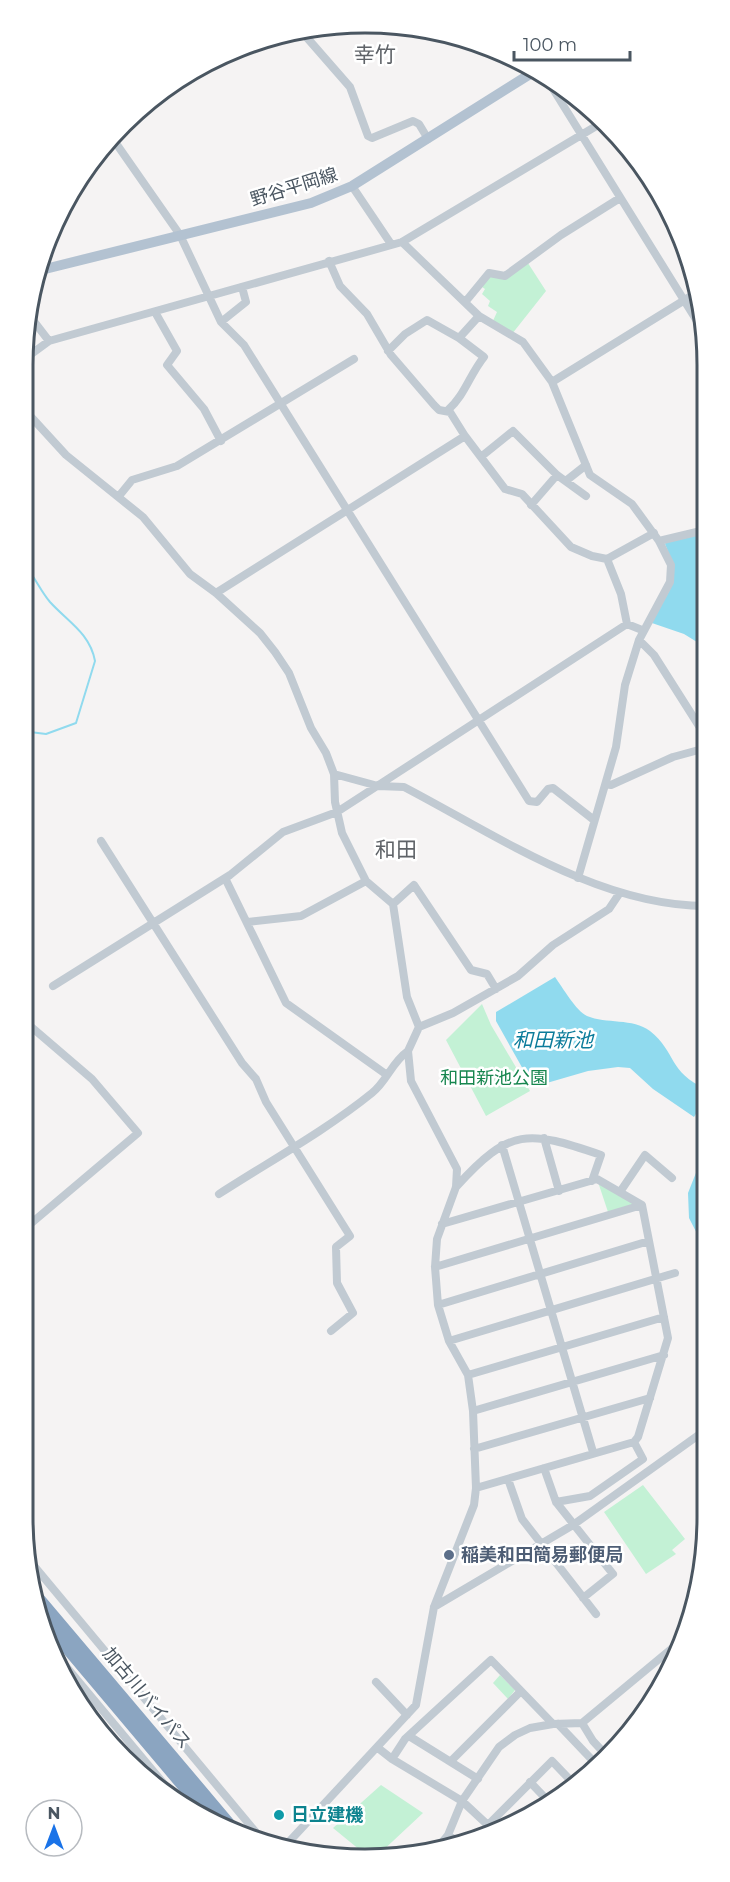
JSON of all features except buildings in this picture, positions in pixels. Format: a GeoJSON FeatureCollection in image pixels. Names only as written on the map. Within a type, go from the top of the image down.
{"type":"FeatureCollection","features":[{"type":"Feature","properties":{"kind":"highway","name":"加古川バイパス"},"geometry":{"type":"LineString","coordinates":[[45,1606],[224,1818]]}},
{"type":"Feature","properties":{"kind":"highway","name":"加古川バイパス"},"geometry":{"type":"LineString","coordinates":[[54,1633],[198,1804]]}},
{"type":"Feature","properties":{"kind":"main road","name":"野谷平岡線"},"geometry":{"type":"LineString","coordinates":[[48,268],[311,203],[352,186],[528,75]]}},
{"type":"Feature","properties":{"kind":"street"},"geometry":{"type":"LineString","coordinates":[[307,38],[350,87],[368,136],[372,138],[413,121],[419,124],[428,140]]}},
{"type":"Feature","properties":{"kind":"street"},"geometry":{"type":"LineString","coordinates":[[557,95],[693,315]]}},
{"type":"Feature","properties":{"kind":"street"},"geometry":{"type":"LineString","coordinates":[[34,352],[49,341],[402,242],[596,126]]}},
{"type":"Feature","properties":{"kind":"street"},"geometry":{"type":"LineString","coordinates":[[117,144],[180,235],[221,322],[244,345],[529,801],[537,802],[548,789],[553,788],[594,820]]}},
{"type":"Feature","properties":{"kind":"street"},"geometry":{"type":"LineString","coordinates":[[352,186],[391,244]]}},
{"type":"Feature","properties":{"kind":"street"},"geometry":{"type":"LineString","coordinates":[[465,301],[489,273],[505,276],[561,235],[620,198]]}},
{"type":"Feature","properties":{"kind":"street"},"geometry":{"type":"LineString","coordinates":[[402,242],[479,316],[523,342],[552,382],[590,476],[632,504],[656,537],[671,565],[670,582],[642,630],[625,685],[616,747],[607,784],[594,820],[578,878]]}},
{"type":"Feature","properties":{"kind":"street"},"geometry":{"type":"LineString","coordinates":[[329,261],[340,286],[367,314],[388,351],[439,410],[448,410],[463,395],[476,366],[484,357],[459,338],[427,320],[405,334],[388,351]]}},
{"type":"Feature","properties":{"kind":"street"},"geometry":{"type":"LineString","coordinates":[[221,322],[246,302],[242,287]]}},
{"type":"Feature","properties":{"kind":"street"},"geometry":{"type":"LineString","coordinates":[[552,382],[690,297]]}},
{"type":"Feature","properties":{"kind":"street"},"geometry":{"type":"LineString","coordinates":[[155,312],[177,351],[167,365],[204,409],[221,441]]}},
{"type":"Feature","properties":{"kind":"street"},"geometry":{"type":"LineString","coordinates":[[459,338],[479,316]]}},
{"type":"Feature","properties":{"kind":"street"},"geometry":{"type":"LineString","coordinates":[[36,324],[49,341]]}},
{"type":"Feature","properties":{"kind":"street"},"geometry":{"type":"LineString","coordinates":[[118,496],[132,480],[171,469],[354,359]]}},
{"type":"Feature","properties":{"kind":"street"},"geometry":{"type":"LineString","coordinates":[[448,410],[505,489],[522,494],[571,547],[592,556],[607,559],[656,537],[697,531]]}},
{"type":"Feature","properties":{"kind":"street"},"geometry":{"type":"LineString","coordinates":[[33,419],[66,455],[144,517],[190,574],[216,593],[260,633],[289,673],[311,728],[326,753],[334,774],[337,812],[342,833],[366,881],[393,904],[407,998],[419,1027]]}},
{"type":"Feature","properties":{"kind":"street"},"geometry":{"type":"LineString","coordinates":[[482,456],[513,431],[557,475],[567,480],[586,496]]}},
{"type":"Feature","properties":{"kind":"street"},"geometry":{"type":"LineString","coordinates":[[216,593],[465,436]]}},
{"type":"Feature","properties":{"kind":"street"},"geometry":{"type":"LineString","coordinates":[[567,480],[586,465]]}},
{"type":"Feature","properties":{"kind":"street"},"geometry":{"type":"LineString","coordinates":[[531,505],[557,475]]}},
{"type":"Feature","properties":{"kind":"street"},"geometry":{"type":"LineString","coordinates":[[607,559],[621,594],[627,624]]}},
{"type":"Feature","properties":{"kind":"street"},"geometry":{"type":"LineString","coordinates":[[627,624],[642,630]]}},
{"type":"Feature","properties":{"kind":"street"},"geometry":{"type":"LineString","coordinates":[[53,986],[225,878],[283,832],[337,812],[477,719],[627,624]]}},
{"type":"Feature","properties":{"kind":"street"},"geometry":{"type":"LineString","coordinates":[[639,640],[654,655],[697,716]]}},
{"type":"Feature","properties":{"kind":"street"},"geometry":{"type":"LineString","coordinates":[[607,784],[621,781],[673,757],[697,750]]}},
{"type":"Feature","properties":{"kind":"street"},"geometry":{"type":"LineString","coordinates":[[334,774],[378,786],[404,787],[578,878],[619,894],[682,906],[697,906]]}},
{"type":"Feature","properties":{"kind":"street"},"geometry":{"type":"LineString","coordinates":[[101,841],[242,1063],[256,1079],[266,1102],[350,1236],[336,1247],[336,1270],[337,1283],[353,1313],[331,1331]]}},
{"type":"Feature","properties":{"kind":"street"},"geometry":{"type":"LineString","coordinates":[[225,878],[291,1009],[387,1075]]}},
{"type":"Feature","properties":{"kind":"street"},"geometry":{"type":"LineString","coordinates":[[248,922],[302,916],[366,881]]}},
{"type":"Feature","properties":{"kind":"street"},"geometry":{"type":"LineString","coordinates":[[393,904],[414,885],[471,970],[487,974],[496,989]]}},
{"type":"Feature","properties":{"kind":"street"},"geometry":{"type":"LineString","coordinates":[[290,1841],[416,1705],[434,1607],[470,1518],[476,1488],[473,1411],[468,1375],[449,1341],[438,1305],[435,1267],[437,1239],[456,1187],[457,1168],[411,1081],[408,1051],[419,1027],[453,1013],[518,976],[553,945],[609,909],[619,894]]}},
{"type":"Feature","properties":{"kind":"street"},"geometry":{"type":"LineString","coordinates":[[33,1028],[92,1079],[138,1133],[33,1222]]}},
{"type":"Feature","properties":{"kind":"street"},"geometry":{"type":"LineString","coordinates":[[219,1194],[375,1091],[400,1056],[408,1051]]}},
{"type":"Feature","properties":{"kind":"street"},"geometry":{"type":"LineString","coordinates":[[456,1187],[478,1163],[513,1139],[544,1138],[601,1155],[592,1180]]}},
{"type":"Feature","properties":{"kind":"street"},"geometry":{"type":"LineString","coordinates":[[544,1138],[559,1191]]}},
{"type":"Feature","properties":{"kind":"street"},"geometry":{"type":"LineString","coordinates":[[502,1145],[593,1452]]}},
{"type":"Feature","properties":{"kind":"street"},"geometry":{"type":"LineString","coordinates":[[620,1192],[645,1155],[672,1178]]}},
{"type":"Feature","properties":{"kind":"street"},"geometry":{"type":"LineString","coordinates":[[442,1224],[597,1179],[642,1205],[668,1338],[638,1437],[634,1442],[593,1452],[476,1488]]}},
{"type":"Feature","properties":{"kind":"street"},"geometry":{"type":"LineString","coordinates":[[435,1267],[642,1205]]}},
{"type":"Feature","properties":{"kind":"street"},"geometry":{"type":"LineString","coordinates":[[438,1305],[649,1241]]}},
{"type":"Feature","properties":{"kind":"street"},"geometry":{"type":"LineString","coordinates":[[449,1341],[675,1273]]}},
{"type":"Feature","properties":{"kind":"street"},"geometry":{"type":"LineString","coordinates":[[468,1375],[664,1317]]}},
{"type":"Feature","properties":{"kind":"street"},"geometry":{"type":"LineString","coordinates":[[473,1411],[664,1355]]}},
{"type":"Feature","properties":{"kind":"street"},"geometry":{"type":"LineString","coordinates":[[474,1449],[650,1398]]}},
{"type":"Feature","properties":{"kind":"street"},"geometry":{"type":"LineString","coordinates":[[434,1607],[573,1525],[697,1436]]}},
{"type":"Feature","properties":{"kind":"street"},"geometry":{"type":"LineString","coordinates":[[556,1502],[590,1496],[644,1459],[634,1442]]}},
{"type":"Feature","properties":{"kind":"street"},"geometry":{"type":"LineString","coordinates":[[543,1468],[556,1502],[613,1574],[583,1598]]}},
{"type":"Feature","properties":{"kind":"street"},"geometry":{"type":"LineString","coordinates":[[508,1479],[522,1519],[596,1614]]}},
{"type":"Feature","properties":{"kind":"street"},"geometry":{"type":"LineString","coordinates":[[37,1570],[254,1829]]}},
{"type":"Feature","properties":{"kind":"street"},"geometry":{"type":"LineString","coordinates":[[444,1840],[462,1801],[499,1747],[515,1735],[555,1724],[582,1723],[668,1652]]}},
{"type":"Feature","properties":{"kind":"street"},"geometry":{"type":"LineString","coordinates":[[392,1759],[409,1736],[491,1660],[592,1760]]}},
{"type":"Feature","properties":{"kind":"street"},"geometry":{"type":"LineString","coordinates":[[72,1674],[157,1775]]}},
{"type":"Feature","properties":{"kind":"street"},"geometry":{"type":"LineString","coordinates":[[376,1682],[386,1687],[407,1715]]}},
{"type":"Feature","properties":{"kind":"street"},"geometry":{"type":"LineString","coordinates":[[451,1761],[521,1691]]}},
{"type":"Feature","properties":{"kind":"street"},"geometry":{"type":"LineString","coordinates":[[582,1723],[593,1742],[601,1750]]}},
{"type":"Feature","properties":{"kind":"street"},"geometry":{"type":"LineString","coordinates":[[409,1736],[477,1779]]}},
{"type":"Feature","properties":{"kind":"street"},"geometry":{"type":"LineString","coordinates":[[378,1748],[392,1759],[462,1801],[488,1825]]}},
{"type":"Feature","properties":{"kind":"street"},"geometry":{"type":"LineString","coordinates":[[493,1824],[552,1761],[569,1779]]}},
{"type":"Feature","properties":{"kind":"street"},"geometry":{"type":"LineString","coordinates":[[530,1782],[544,1796]]}},
{"type":"Feature","properties":{"kind":"street"},"geometry":{"type":"LineString","coordinates":[[448,1835],[452,1838]]}},
{"type":"Feature","properties":{"kind":"green space"},"geometry":{"type":"Polygon","coordinates":[[[526,260],[546,291],[512,334],[492,323],[497,312],[488,306],[490,301],[482,294],[485,289],[479,285],[492,272],[505,276],[526,260]]]}},
{"type":"Feature","properties":{"kind":"green space","name":"和田新池公園"},"geometry":{"type":"Polygon","coordinates":[[[482,1004],[491,1025],[530,1091],[486,1116],[446,1040],[482,1004]]]}},
{"type":"Feature","properties":{"kind":"green space"},"geometry":{"type":"Polygon","coordinates":[[[597,1179],[642,1205],[609,1215],[597,1179]]]}},
{"type":"Feature","properties":{"kind":"green space"},"geometry":{"type":"Polygon","coordinates":[[[643,1485],[685,1539],[672,1550],[676,1554],[646,1574],[604,1512],[643,1485]]]}},
{"type":"Feature","properties":{"kind":"green space"},"geometry":{"type":"Polygon","coordinates":[[[500,1675],[515,1690],[508,1699],[493,1683],[500,1675]]]}},
{"type":"Feature","properties":{"kind":"green space"},"geometry":{"type":"Polygon","coordinates":[[[381,1785],[423,1813],[385,1848],[358,1849],[333,1828],[381,1785]]]}},
{"type":"Feature","properties":{"kind":"water"},"geometry":{"type":"Polygon","coordinates":[[[697,534],[697,642],[684,634],[649,622],[672,586],[673,569],[665,544],[667,540],[697,534]]]}},
{"type":"Feature","properties":{"kind":"water","name":"和田新池"},"geometry":{"type":"Polygon","coordinates":[[[555,977],[574,1004],[587,1016],[636,1024],[659,1039],[679,1069],[697,1084],[697,1112],[694,1117],[653,1089],[630,1068],[618,1067],[588,1071],[533,1087],[496,1021],[496,1012],[555,977]]]}},
{"type":"Feature","properties":{"kind":"water"},"geometry":{"type":"Polygon","coordinates":[[[697,1170],[697,1234],[689,1218],[688,1193],[697,1170]]]}},
{"type":"Feature","properties":{"kind":"waterway"},"geometry":{"type":"LineString","coordinates":[[33,577],[50,602],[83,635],[95,661],[76,723],[46,734],[33,732]]}},
{"type":"Feature","properties":{"kind":"place","name":"稲美和田簡易郵便局"},"geometry":{"type":"Point","coordinates":[449,1555]}},
{"type":"Feature","properties":{"kind":"place","name":"日立建機"},"geometry":{"type":"Point","coordinates":[279,1815]}},
{"type":"Feature","properties":{"kind":"district","name":"幸竹"},"geometry":{"type":"Point","coordinates":[375,54]}},
{"type":"Feature","properties":{"kind":"district","name":"和田"},"geometry":{"type":"Point","coordinates":[396,849]}}]}
